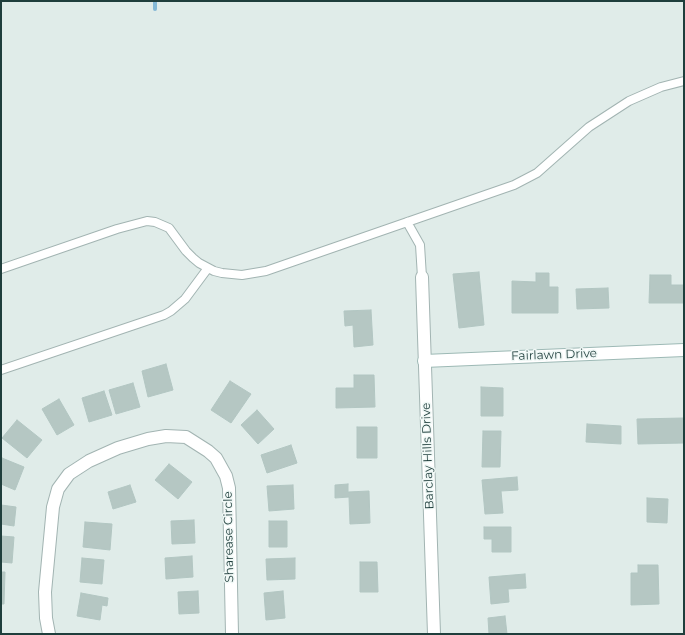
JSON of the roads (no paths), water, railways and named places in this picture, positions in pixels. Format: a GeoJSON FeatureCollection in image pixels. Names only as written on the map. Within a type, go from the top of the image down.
{"type":"FeatureCollection","features":[{"type":"Feature","properties":{"kind":"street","name":"Barclay Hills Drive"},"geometry":{"type":"LineString","coordinates":[[422,277],[434,634]]}},
{"type":"Feature","properties":{"kind":"street","name":"Fairlawn Drive"},"geometry":{"type":"LineString","coordinates":[[424,361],[684,350]]}},
{"type":"Feature","properties":{"kind":"street","name":"Sharease Circle"},"geometry":{"type":"LineString","coordinates":[[50,634],[46,618],[45,592],[53,507],[58,489],[69,474],[88,461],[118,448],[148,439],[166,436],[186,437],[208,451],[216,458],[226,476],[229,488],[232,634]]}},
{"type":"Feature","properties":{"kind":"lane"},"geometry":{"type":"LineString","coordinates":[[1,269],[117,229],[147,221],[155,222],[168,228],[186,251],[199,263],[208,268],[222,273],[242,275],[266,271],[526,180],[547,165],[589,127],[617,108],[642,94],[661,86],[684,81]]}},
{"type":"Feature","properties":{"kind":"lane"},"geometry":{"type":"LineString","coordinates":[[407,222],[420,246],[422,277]]}},
{"type":"Feature","properties":{"kind":"lane"},"geometry":{"type":"LineString","coordinates":[[1,370],[164,315],[185,299],[208,268]]}},
{"type":"Feature","properties":{"kind":"waterway"},"geometry":{"type":"LineString","coordinates":[[155,1],[155,9]]}}]}
